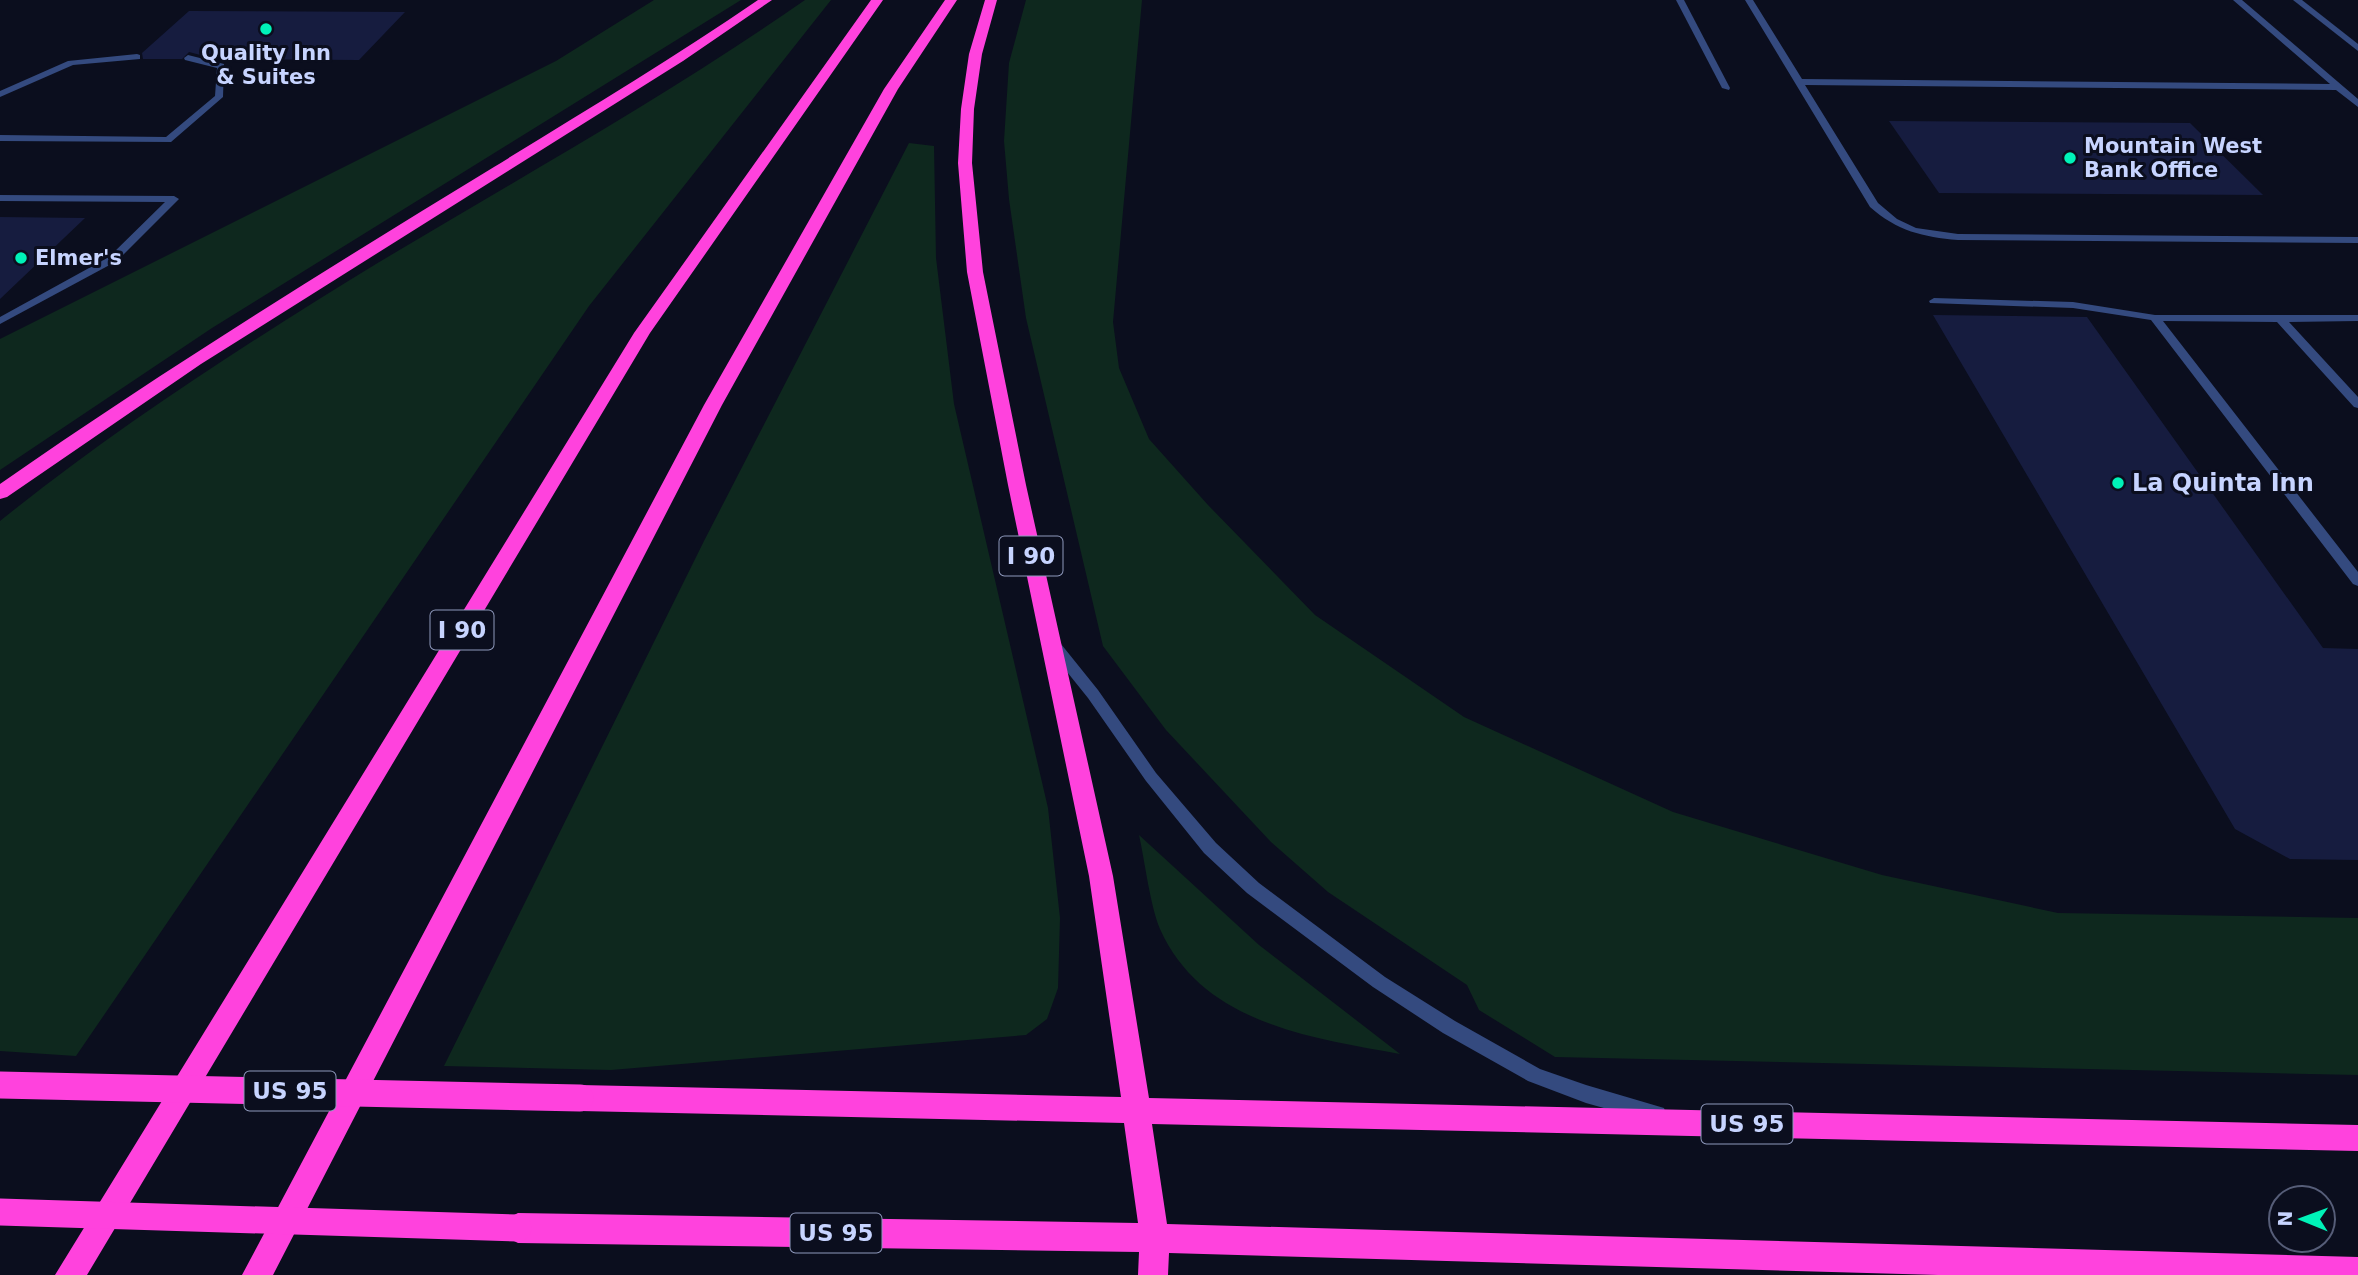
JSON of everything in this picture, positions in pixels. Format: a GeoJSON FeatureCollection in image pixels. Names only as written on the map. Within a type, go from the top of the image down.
{"type":"FeatureCollection","features":[{"type":"Feature","properties":{"kind":"highway"},"geometry":{"type":"LineString","coordinates":[[0,493],[120,409],[279,305],[668,64],[766,0]]}},
{"type":"Feature","properties":{"kind":"highway","name":"I 90"},"geometry":{"type":"LineString","coordinates":[[70,1275],[642,333],[877,0]]}},
{"type":"Feature","properties":{"kind":"highway"},"geometry":{"type":"LineString","coordinates":[[257,1275],[713,405],[891,89],[951,0]]}},
{"type":"Feature","properties":{"kind":"highway","name":"I 90"},"geometry":{"type":"LineString","coordinates":[[991,0],[982,25],[969,86],[964,146],[971,258],[1049,639],[1092,828],[1114,953],[1135,1111]]}},
{"type":"Feature","properties":{"kind":"highway","name":"US 95"},"geometry":{"type":"LineString","coordinates":[[0,1085],[2358,1138]]}},
{"type":"Feature","properties":{"kind":"highway"},"geometry":{"type":"LineString","coordinates":[[1135,1111],[1155,1238],[1153,1275]]}},
{"type":"Feature","properties":{"kind":"highway","name":"US 95"},"geometry":{"type":"LineString","coordinates":[[0,1212],[518,1228],[1155,1238],[2358,1272]]}},
{"type":"Feature","properties":{"kind":"highway"},"geometry":{"type":"LineString","coordinates":[[2109,1275],[2148,1266]]}},
{"type":"Feature","properties":{"kind":"lane"},"geometry":{"type":"LineString","coordinates":[[1680,0],[1726,88]]}},
{"type":"Feature","properties":{"kind":"lane"},"geometry":{"type":"LineString","coordinates":[[1749,0],[1874,205],[1893,223],[1925,234],[1958,237],[2358,240]]}},
{"type":"Feature","properties":{"kind":"lane"},"geometry":{"type":"LineString","coordinates":[[2237,0],[2358,104]]}},
{"type":"Feature","properties":{"kind":"lane"},"geometry":{"type":"LineString","coordinates":[[2297,0],[2358,48]]}},
{"type":"Feature","properties":{"kind":"lane"},"geometry":{"type":"LineString","coordinates":[[0,94],[71,63],[137,57]]}},
{"type":"Feature","properties":{"kind":"lane"},"geometry":{"type":"LineString","coordinates":[[0,138],[168,140],[219,97],[221,66],[188,58]]}},
{"type":"Feature","properties":{"kind":"lane"},"geometry":{"type":"LineString","coordinates":[[1798,82],[2338,87]]}},
{"type":"Feature","properties":{"kind":"lane"},"geometry":{"type":"LineString","coordinates":[[0,198],[174,199],[113,259],[0,321]]}},
{"type":"Feature","properties":{"kind":"lane"},"geometry":{"type":"LineString","coordinates":[[1934,301],[2075,304],[2116,308],[2155,318],[2358,318]]}},
{"type":"Feature","properties":{"kind":"lane"},"geometry":{"type":"LineString","coordinates":[[2155,318],[2358,581]]}},
{"type":"Feature","properties":{"kind":"lane"},"geometry":{"type":"LineString","coordinates":[[2280,319],[2358,404]]}},
{"type":"Feature","properties":{"kind":"lane"},"geometry":{"type":"LineString","coordinates":[[1049,639],[1093,694],[1151,777],[1210,848],[1253,888],[1303,926],[1379,982],[1449,1027],[1534,1076],[1586,1094],[1692,1123]]}},
{"type":"Feature","properties":{"kind":"green space"},"geometry":{"type":"Polygon","coordinates":[[[654,0],[741,0],[212,328],[0,470],[0,339],[556,61],[654,0]]]}},
{"type":"Feature","properties":{"kind":"green space"},"geometry":{"type":"Polygon","coordinates":[[[805,0],[831,0],[589,306],[76,1056],[0,1051],[0,521],[90,452],[231,355],[376,264],[700,70],[805,0]]]}},
{"type":"Feature","properties":{"kind":"green space"},"geometry":{"type":"Polygon","coordinates":[[[1026,0],[1142,0],[1113,322],[1119,368],[1149,439],[1208,505],[1315,615],[1464,717],[1673,812],[1882,875],[2058,913],[2358,918],[2358,1075],[1555,1057],[1479,1010],[1467,985],[1328,892],[1271,842],[1166,730],[1103,646],[1026,318],[1009,199],[1004,141],[1009,63],[1026,0]]]}},
{"type":"Feature","properties":{"kind":"green space"},"geometry":{"type":"Polygon","coordinates":[[[909,143],[934,146],[936,258],[954,404],[1048,808],[1060,918],[1058,988],[1047,1019],[1026,1035],[611,1070],[444,1066],[704,541],[909,143]]]}},
{"type":"Feature","properties":{"kind":"green space"},"geometry":{"type":"Polygon","coordinates":[[[1139,835],[1259,945],[1400,1054],[1330,1041],[1262,1021],[1231,1006],[1203,986],[1179,961],[1160,929],[1139,835]]]}},
{"type":"Feature","properties":{"kind":"building"},"geometry":{"type":"Polygon","coordinates":[[[189,11],[405,12],[359,60],[216,59],[189,52],[182,59],[143,59],[142,53],[189,11]]]}},
{"type":"Feature","properties":{"kind":"building","name":"Mountain West Bank Office"},"geometry":{"type":"Polygon","coordinates":[[[1889,121],[2190,123],[2263,195],[1939,193],[1889,121]]]}},
{"type":"Feature","properties":{"kind":"building","name":"Elmer's"},"geometry":{"type":"Polygon","coordinates":[[[0,217],[85,218],[0,299],[0,217]]]}},
{"type":"Feature","properties":{"kind":"building","name":"La Quinta Inn"},"geometry":{"type":"Polygon","coordinates":[[[1933,315],[2087,317],[2323,648],[2358,649],[2358,860],[2290,859],[2235,829],[1933,315]]]}},
{"type":"Feature","properties":{"kind":"place","name":"Quality Inn & Suites"},"geometry":{"type":"Point","coordinates":[266,29]}},
{"type":"Feature","properties":{"kind":"place","name":"Mountain West Bank Office"},"geometry":{"type":"Point","coordinates":[2070,158]}},
{"type":"Feature","properties":{"kind":"place","name":"Elmer's"},"geometry":{"type":"Point","coordinates":[21,258]}},
{"type":"Feature","properties":{"kind":"place","name":"La Quinta Inn"},"geometry":{"type":"Point","coordinates":[2118,483]}}]}
